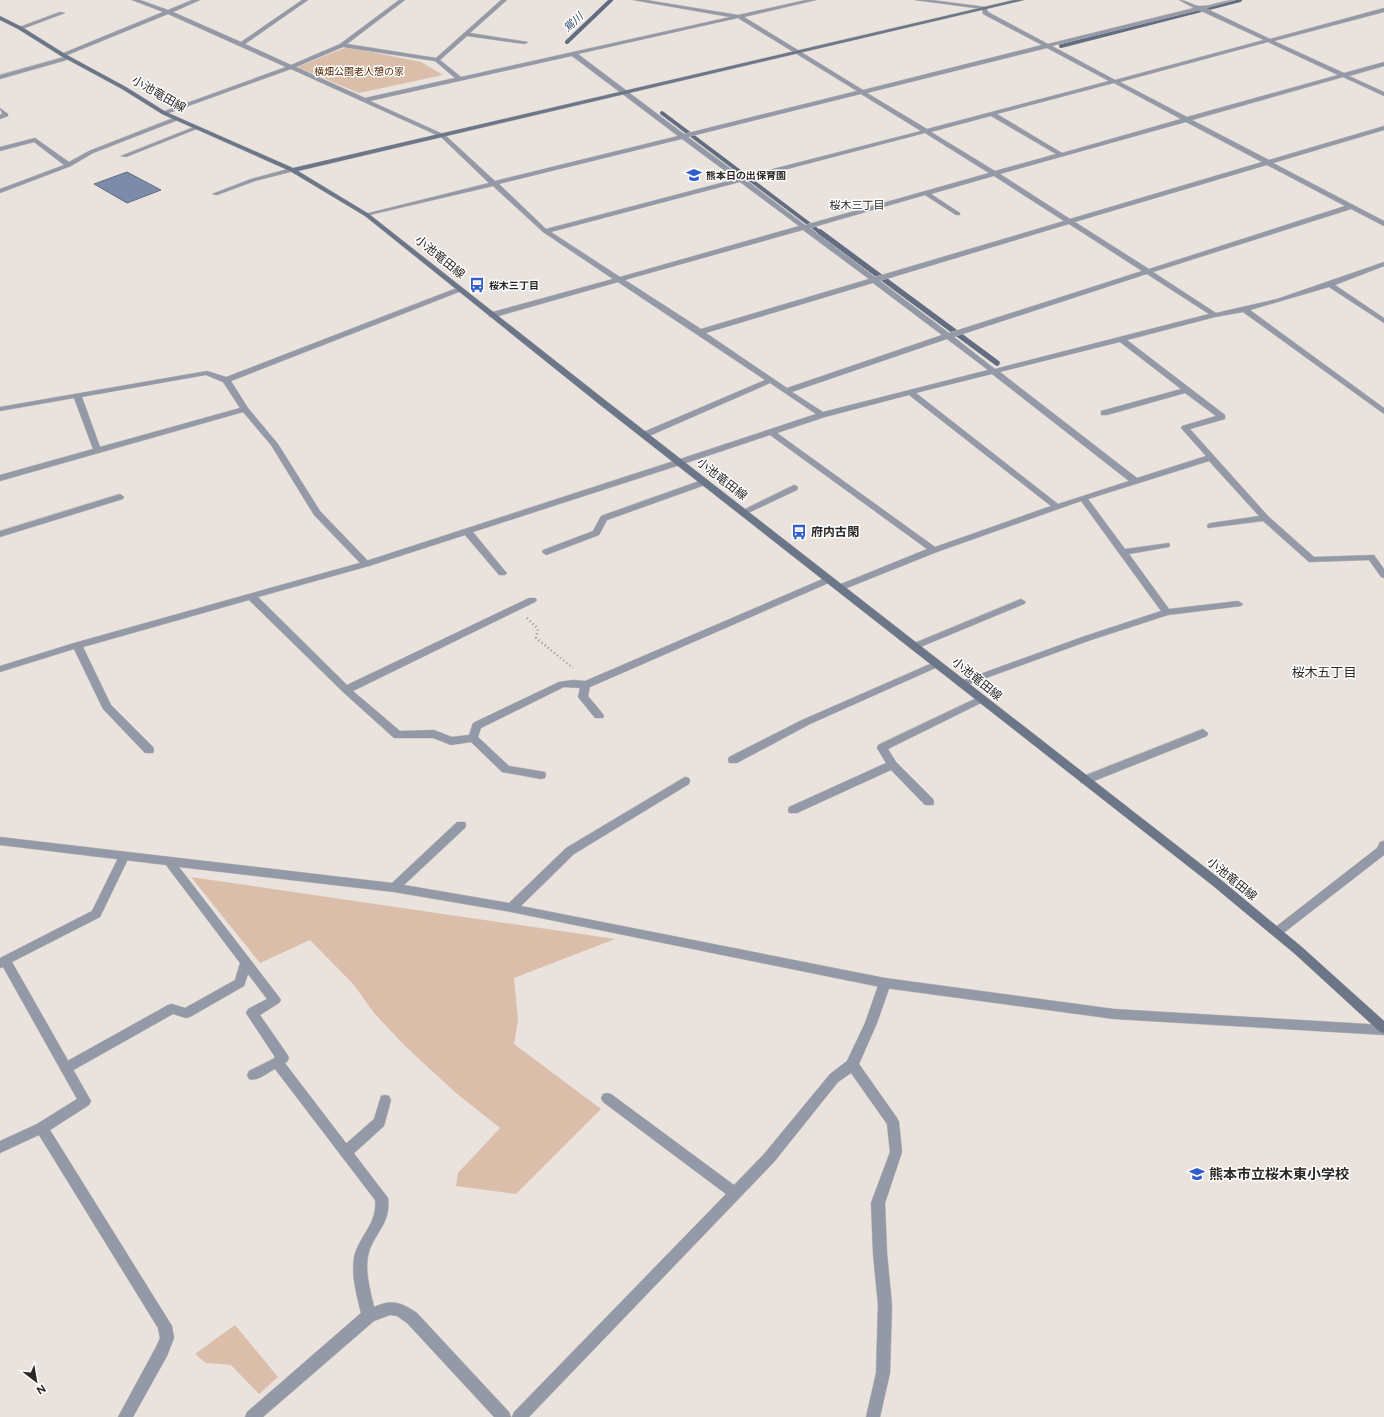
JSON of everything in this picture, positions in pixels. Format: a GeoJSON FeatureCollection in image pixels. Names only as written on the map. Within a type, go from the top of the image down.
{"type":"FeatureCollection","features":[{"type":"Feature","properties":{"kind":"main road"},"geometry":{"type":"LineString","coordinates":[[292,170],[1021,0]]}},
{"type":"Feature","properties":{"kind":"main road","name":"小池竜田線"},"geometry":{"type":"LineString","coordinates":[[0,18],[124,88],[164,114],[292,170],[366,215],[1277,932],[1384,1029]]}},
{"type":"Feature","properties":{"kind":"street"},"geometry":{"type":"LineString","coordinates":[[135,0],[169,12],[289,68],[366,100],[443,136],[545,231],[700,332],[822,415]]}},
{"type":"Feature","properties":{"kind":"street"},"geometry":{"type":"LineString","coordinates":[[0,77],[65,56],[197,0]]}},
{"type":"Feature","properties":{"kind":"street"},"geometry":{"type":"LineString","coordinates":[[241,45],[305,0]]}},
{"type":"Feature","properties":{"kind":"street"},"geometry":{"type":"LineString","coordinates":[[164,114],[289,68],[342,45],[402,0]]}},
{"type":"Feature","properties":{"kind":"street"},"geometry":{"type":"LineString","coordinates":[[436,60],[504,0]]}},
{"type":"Feature","properties":{"kind":"street"},"geometry":{"type":"LineString","coordinates":[[636,0],[740,17],[800,52],[925,130],[1215,315]]}},
{"type":"Feature","properties":{"kind":"street"},"geometry":{"type":"LineString","coordinates":[[366,100],[813,0]]}},
{"type":"Feature","properties":{"kind":"street"},"geometry":{"type":"LineString","coordinates":[[918,0],[984,8],[985,13],[1384,224]]}},
{"type":"Feature","properties":{"kind":"street"},"geometry":{"type":"LineString","coordinates":[[1182,0],[1384,94]]}},
{"type":"Feature","properties":{"kind":"street"},"geometry":{"type":"LineString","coordinates":[[366,215],[1232,0]]}},
{"type":"Feature","properties":{"kind":"street"},"geometry":{"type":"LineString","coordinates":[[545,231],[1384,10]]}},
{"type":"Feature","properties":{"kind":"street"},"geometry":{"type":"LineString","coordinates":[[20,28],[62,13]]}},
{"type":"Feature","properties":{"kind":"street"},"geometry":{"type":"LineString","coordinates":[[466,34],[525,42]]}},
{"type":"Feature","properties":{"kind":"street"},"geometry":{"type":"LineString","coordinates":[[342,45],[436,60],[460,79]]}},
{"type":"Feature","properties":{"kind":"street"},"geometry":{"type":"LineString","coordinates":[[572,53],[626,92],[681,136],[741,179],[994,370],[1135,482]]}},
{"type":"Feature","properties":{"kind":"street"},"geometry":{"type":"LineString","coordinates":[[492,315],[927,194],[1384,64]]}},
{"type":"Feature","properties":{"kind":"street"},"geometry":{"type":"LineString","coordinates":[[0,110],[6,115],[0,117]]}},
{"type":"Feature","properties":{"kind":"street"},"geometry":{"type":"LineString","coordinates":[[992,114],[1062,155]]}},
{"type":"Feature","properties":{"kind":"street"},"geometry":{"type":"LineString","coordinates":[[0,191],[69,165],[90,152],[176,119]]}},
{"type":"Feature","properties":{"kind":"street"},"geometry":{"type":"LineString","coordinates":[[124,156],[196,128]]}},
{"type":"Feature","properties":{"kind":"street"},"geometry":{"type":"LineString","coordinates":[[700,332],[1265,162],[1384,128]]}},
{"type":"Feature","properties":{"kind":"street"},"geometry":{"type":"LineString","coordinates":[[0,149],[35,140],[69,165]]}},
{"type":"Feature","properties":{"kind":"street"},"geometry":{"type":"LineString","coordinates":[[215,194],[253,180],[292,170]]}},
{"type":"Feature","properties":{"kind":"street"},"geometry":{"type":"LineString","coordinates":[[927,194],[958,214]]}},
{"type":"Feature","properties":{"kind":"street"},"geometry":{"type":"LineString","coordinates":[[786,391],[948,336],[1350,207]]}},
{"type":"Feature","properties":{"kind":"street"},"geometry":{"type":"LineString","coordinates":[[0,669],[77,645],[366,564],[822,415],[1215,315],[1246,311],[1302,294],[1384,264]]}},
{"type":"Feature","properties":{"kind":"street"},"geometry":{"type":"LineString","coordinates":[[1329,284],[1384,321]]}},
{"type":"Feature","properties":{"kind":"street"},"geometry":{"type":"LineString","coordinates":[[226,380],[460,290]]}},
{"type":"Feature","properties":{"kind":"street"},"geometry":{"type":"LineString","coordinates":[[1246,311],[1384,412]]}},
{"type":"Feature","properties":{"kind":"street"},"geometry":{"type":"LineString","coordinates":[[1120,339],[1222,417],[1185,428],[1265,518],[1312,560],[1371,558],[1384,575]]}},
{"type":"Feature","properties":{"kind":"street"},"geometry":{"type":"LineString","coordinates":[[0,409],[207,373],[226,380],[245,408],[274,444],[317,513],[366,564]]}},
{"type":"Feature","properties":{"kind":"street"},"geometry":{"type":"LineString","coordinates":[[644,435],[771,380]]}},
{"type":"Feature","properties":{"kind":"street"},"geometry":{"type":"LineString","coordinates":[[1104,413],[1186,390]]}},
{"type":"Feature","properties":{"kind":"street"},"geometry":{"type":"LineString","coordinates":[[912,393],[1057,507]]}},
{"type":"Feature","properties":{"kind":"street"},"geometry":{"type":"LineString","coordinates":[[77,395],[97,450]]}},
{"type":"Feature","properties":{"kind":"street"},"geometry":{"type":"LineString","coordinates":[[0,478],[245,408]]}},
{"type":"Feature","properties":{"kind":"street"},"geometry":{"type":"LineString","coordinates":[[771,432],[934,550]]}},
{"type":"Feature","properties":{"kind":"street"},"geometry":{"type":"LineString","coordinates":[[839,588],[934,550],[1083,498],[1212,457]]}},
{"type":"Feature","properties":{"kind":"street"},"geometry":{"type":"LineString","coordinates":[[546,552],[596,533],[604,518],[705,482]]}},
{"type":"Feature","properties":{"kind":"street"},"geometry":{"type":"LineString","coordinates":[[743,512],[794,488]]}},
{"type":"Feature","properties":{"kind":"street"},"geometry":{"type":"LineString","coordinates":[[0,534],[120,498]]}},
{"type":"Feature","properties":{"kind":"street"},"geometry":{"type":"LineString","coordinates":[[1083,498],[1167,612]]}},
{"type":"Feature","properties":{"kind":"street"},"geometry":{"type":"LineString","coordinates":[[1211,526],[1265,518]]}},
{"type":"Feature","properties":{"kind":"street"},"geometry":{"type":"LineString","coordinates":[[467,532],[502,573]]}},
{"type":"Feature","properties":{"kind":"street"},"geometry":{"type":"LineString","coordinates":[[1122,552],[1166,546]]}},
{"type":"Feature","properties":{"kind":"street"},"geometry":{"type":"LineString","coordinates":[[473,738],[477,726],[562,684],[573,683],[586,685],[828,580]]}},
{"type":"Feature","properties":{"kind":"street"},"geometry":{"type":"LineString","coordinates":[[252,597],[346,690],[398,735],[434,734],[451,741],[473,738]]}},
{"type":"Feature","properties":{"kind":"street"},"geometry":{"type":"LineString","coordinates":[[346,690],[532,600]]}},
{"type":"Feature","properties":{"kind":"street"},"geometry":{"type":"LineString","coordinates":[[915,646],[1021,602]]}},
{"type":"Feature","properties":{"kind":"street"},"geometry":{"type":"LineString","coordinates":[[961,684],[1088,638],[1167,612],[1238,604]]}},
{"type":"Feature","properties":{"kind":"street"},"geometry":{"type":"LineString","coordinates":[[77,645],[107,706],[149,750]]}},
{"type":"Feature","properties":{"kind":"street"},"geometry":{"type":"LineString","coordinates":[[733,760],[806,722],[937,664]]}},
{"type":"Feature","properties":{"kind":"street"},"geometry":{"type":"LineString","coordinates":[[586,685],[583,697],[600,716]]}},
{"type":"Feature","properties":{"kind":"street"},"geometry":{"type":"LineString","coordinates":[[929,802],[892,765],[882,748],[981,699]]}},
{"type":"Feature","properties":{"kind":"street"},"geometry":{"type":"LineString","coordinates":[[1085,780],[1204,733]]}},
{"type":"Feature","properties":{"kind":"street"},"geometry":{"type":"LineString","coordinates":[[473,738],[506,770],[541,775]]}},
{"type":"Feature","properties":{"kind":"street"},"geometry":{"type":"LineString","coordinates":[[793,810],[892,765]]}},
{"type":"Feature","properties":{"kind":"street"},"geometry":{"type":"LineString","coordinates":[[511,908],[570,851],[685,781]]}},
{"type":"Feature","properties":{"kind":"street"},"geometry":{"type":"LineString","coordinates":[[394,888],[461,825]]}},
{"type":"Feature","properties":{"kind":"street"},"geometry":{"type":"LineString","coordinates":[[0,841],[394,888],[511,908],[885,983],[1114,1014],[1384,1029]]}},
{"type":"Feature","properties":{"kind":"street"},"geometry":{"type":"LineString","coordinates":[[1277,932],[1381,851],[1384,846]]}},
{"type":"Feature","properties":{"kind":"street"},"geometry":{"type":"LineString","coordinates":[[0,1147],[42,1128],[85,1101],[3,962],[96,914],[124,857]]}},
{"type":"Feature","properties":{"kind":"street"},"geometry":{"type":"LineString","coordinates":[[169,861],[275,1000],[252,1013],[283,1058],[254,1075]]}},
{"type":"Feature","properties":{"kind":"street"},"geometry":{"type":"LineString","coordinates":[[66,1068],[172,1009],[186,1013],[240,983],[246,962]]}},
{"type":"Feature","properties":{"kind":"street"},"geometry":{"type":"LineString","coordinates":[[519,1417],[769,1158],[834,1078],[852,1064],[871,1023],[885,983]]}},
{"type":"Feature","properties":{"kind":"street"},"geometry":{"type":"LineString","coordinates":[[277,1062],[381,1198],[383,1207],[381,1215],[361,1257],[362,1285],[369,1316]]}},
{"type":"Feature","properties":{"kind":"street"},"geometry":{"type":"LineString","coordinates":[[852,1064],[893,1122],[896,1152],[878,1203],[880,1253],[885,1305],[883,1373],[873,1417]]}},
{"type":"Feature","properties":{"kind":"street"},"geometry":{"type":"LineString","coordinates":[[607,1098],[735,1193]]}},
{"type":"Feature","properties":{"kind":"street"},"geometry":{"type":"LineString","coordinates":[[346,1152],[380,1122],[385,1100]]}},
{"type":"Feature","properties":{"kind":"street"},"geometry":{"type":"LineString","coordinates":[[42,1128],[164,1326],[167,1338],[162,1351],[125,1417]]}},
{"type":"Feature","properties":{"kind":"street"},"geometry":{"type":"LineString","coordinates":[[252,1417],[369,1316],[380,1310],[393,1307],[406,1314],[419,1324],[504,1417]]}},
{"type":"Feature","properties":{"kind":"path"},"geometry":{"type":"LineString","coordinates":[[517,607],[538,629],[536,638],[557,656]]}},
{"type":"Feature","properties":{"kind":"green space","name":"横畑公園老人憩の家"},"geometry":{"type":"Polygon","coordinates":[[[347,47],[421,62],[443,75],[359,93],[297,67],[347,47]]]}},
{"type":"Feature","properties":{"kind":"green space"},"geometry":{"type":"Polygon","coordinates":[[[191,877],[615,939],[514,978],[518,1020],[514,1044],[601,1109],[516,1194],[456,1186],[458,1173],[500,1128],[456,1093],[406,1047],[374,1013],[354,985],[310,940],[260,963],[191,877]]]}},
{"type":"Feature","properties":{"kind":"green space"},"geometry":{"type":"Polygon","coordinates":[[[235,1325],[278,1377],[259,1394],[231,1365],[206,1363],[195,1354],[235,1325]]]}},
{"type":"Feature","properties":{"kind":"water"},"geometry":{"type":"Polygon","coordinates":[[[127,172],[161,190],[127,203],[94,184],[127,172]]]}},
{"type":"Feature","properties":{"kind":"waterway","name":"鴬川"},"geometry":{"type":"LineString","coordinates":[[567,42],[611,0]]}},
{"type":"Feature","properties":{"kind":"waterway"},"geometry":{"type":"LineString","coordinates":[[1061,46],[1240,0]]}},
{"type":"Feature","properties":{"kind":"waterway"},"geometry":{"type":"LineString","coordinates":[[662,113],[821,233]]}},
{"type":"Feature","properties":{"kind":"waterway"},"geometry":{"type":"LineString","coordinates":[[820,232],[997,363]]}},
{"type":"Feature","properties":{"kind":"place","name":"熊本日の出保育園"},"geometry":{"type":"Point","coordinates":[694,175]}},
{"type":"Feature","properties":{"kind":"place","name":"桜木三丁目"},"geometry":{"type":"Point","coordinates":[477,285]}},
{"type":"Feature","properties":{"kind":"place","name":"府内古閑"},"geometry":{"type":"Point","coordinates":[799,532]}},
{"type":"Feature","properties":{"kind":"place","name":"熊本市立桜木東小学校"},"geometry":{"type":"Point","coordinates":[1197,1174]}},
{"type":"Feature","properties":{"kind":"district","name":"桜木三丁目"},"geometry":{"type":"Point","coordinates":[857,205]}},
{"type":"Feature","properties":{"kind":"district","name":"桜木五丁目"},"geometry":{"type":"Point","coordinates":[1324,672]}}]}
